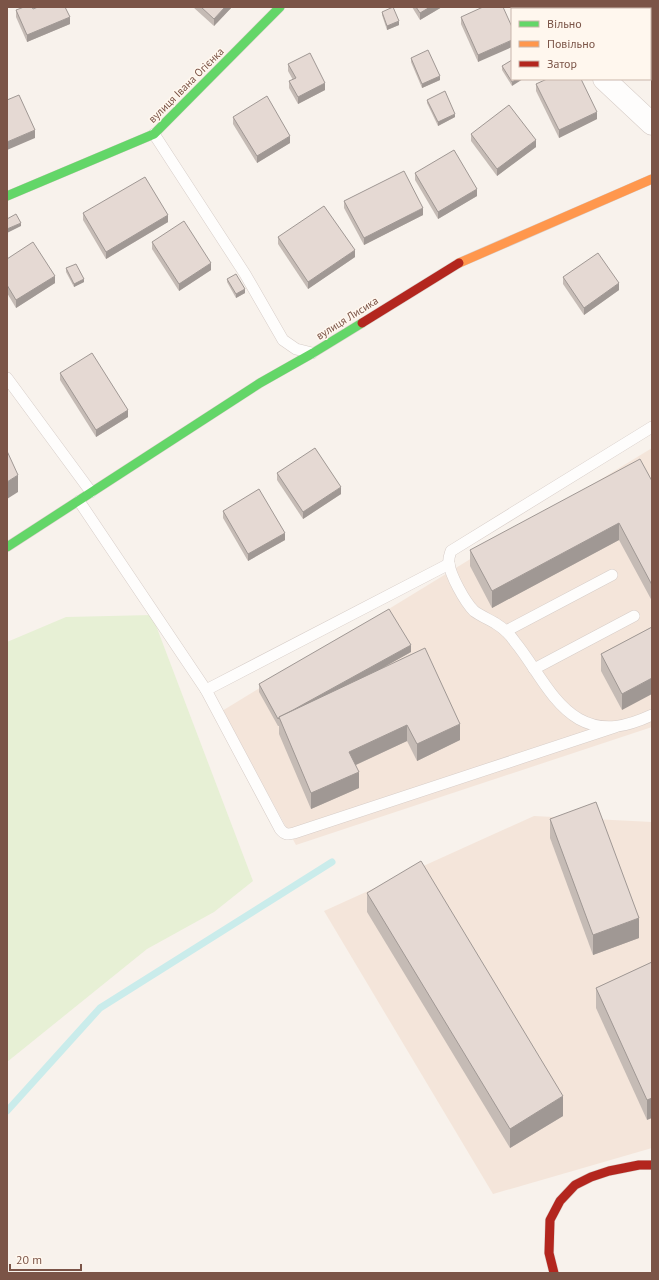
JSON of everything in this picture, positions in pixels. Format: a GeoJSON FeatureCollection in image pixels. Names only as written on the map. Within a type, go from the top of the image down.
{"type":"FeatureCollection","features":[{"type":"Feature","properties":{"kind":"street","name":"вулиця Івана Огієнка"},"geometry":{"type":"LineString","coordinates":[[7,196],[154,134],[280,7]]}},
{"type":"Feature","properties":{"kind":"street"},"geometry":{"type":"LineString","coordinates":[[605,80],[652,124]]}},
{"type":"Feature","properties":{"kind":"street","name":"вулиця Лисика"},"geometry":{"type":"LineString","coordinates":[[7,547],[260,383],[313,353],[461,262],[652,178]]}},
{"type":"Feature","properties":{"kind":"street"},"geometry":{"type":"LineString","coordinates":[[554,1273],[549,1253],[550,1220],[560,1202],[575,1186],[591,1177],[609,1171],[639,1165],[652,1165]]}},
{"type":"Feature","properties":{"kind":"lane"},"geometry":{"type":"LineString","coordinates":[[154,134],[245,274],[283,340],[296,349],[313,353]]}},
{"type":"Feature","properties":{"kind":"lane"},"geometry":{"type":"LineString","coordinates":[[7,378],[92,492]]}},
{"type":"Feature","properties":{"kind":"lane"},"geometry":{"type":"LineString","coordinates":[[615,728],[597,726],[579,719],[566,709],[534,669],[516,642],[506,631],[474,610],[458,586],[448,558],[451,551],[652,427]]}},
{"type":"Feature","properties":{"kind":"lane"},"geometry":{"type":"LineString","coordinates":[[74,503],[206,690],[283,833],[288,834],[634,723],[652,715]]}},
{"type":"Feature","properties":{"kind":"lane"},"geometry":{"type":"LineString","coordinates":[[206,690],[449,564]]}},
{"type":"Feature","properties":{"kind":"lane"},"geometry":{"type":"LineString","coordinates":[[506,631],[612,575]]}},
{"type":"Feature","properties":{"kind":"lane"},"geometry":{"type":"LineString","coordinates":[[534,669],[634,616]]}},
{"type":"Feature","properties":{"kind":"shaded area"},"geometry":{"type":"Polygon","coordinates":[[[652,448],[652,727],[296,845],[222,711],[652,448]]]}},
{"type":"Feature","properties":{"kind":"shaded area"},"geometry":{"type":"Polygon","coordinates":[[[534,816],[652,822],[652,1148],[493,1194],[324,911],[534,816]]]}},
{"type":"Feature","properties":{"kind":"green space"},"geometry":{"type":"Polygon","coordinates":[[[152,615],[253,881],[214,912],[147,949],[7,1062],[7,642],[66,617],[152,615]]]}},
{"type":"Feature","properties":{"kind":"building"},"geometry":{"type":"Polygon","coordinates":[[[24,7],[32,7],[33,9],[38,7],[65,7],[70,17],[27,35],[16,10],[24,7]]]}},
{"type":"Feature","properties":{"kind":"building"},"geometry":{"type":"Polygon","coordinates":[[[201,7],[225,7],[214,19],[201,7]]]}},
{"type":"Feature","properties":{"kind":"building"},"geometry":{"type":"Polygon","coordinates":[[[393,7],[399,21],[387,26],[382,12],[393,7]]]}},
{"type":"Feature","properties":{"kind":"building"},"geometry":{"type":"Polygon","coordinates":[[[416,7],[430,7],[420,13],[416,7]]]}},
{"type":"Feature","properties":{"kind":"building"},"geometry":{"type":"Polygon","coordinates":[[[483,7],[503,7],[511,25],[511,40],[478,55],[461,17],[483,7]]]}},
{"type":"Feature","properties":{"kind":"building"},"geometry":{"type":"Polygon","coordinates":[[[428,50],[440,76],[422,84],[411,58],[428,50]]]}},
{"type":"Feature","properties":{"kind":"building"},"geometry":{"type":"Polygon","coordinates":[[[310,53],[325,83],[298,97],[289,81],[296,78],[288,64],[310,53]]]}},
{"type":"Feature","properties":{"kind":"building"},"geometry":{"type":"Polygon","coordinates":[[[511,61],[511,80],[515,80],[512,82],[502,66],[511,61]]]}},
{"type":"Feature","properties":{"kind":"building"},"geometry":{"type":"Polygon","coordinates":[[[545,80],[581,80],[597,112],[559,130],[536,84],[545,80]]]}},
{"type":"Feature","properties":{"kind":"building"},"geometry":{"type":"Polygon","coordinates":[[[445,91],[455,114],[438,122],[427,100],[445,91]]]}},
{"type":"Feature","properties":{"kind":"building"},"geometry":{"type":"Polygon","coordinates":[[[19,95],[35,130],[7,142],[7,100],[19,95]]]}},
{"type":"Feature","properties":{"kind":"building"},"geometry":{"type":"Polygon","coordinates":[[[267,96],[290,136],[257,156],[233,117],[267,96]]]}},
{"type":"Feature","properties":{"kind":"building"},"geometry":{"type":"Polygon","coordinates":[[[509,105],[536,140],[497,169],[471,134],[509,105]]]}},
{"type":"Feature","properties":{"kind":"building"},"geometry":{"type":"Polygon","coordinates":[[[454,150],[477,189],[438,212],[415,173],[454,150]]]}},
{"type":"Feature","properties":{"kind":"building"},"geometry":{"type":"Polygon","coordinates":[[[404,171],[423,208],[364,238],[344,201],[404,171]]]}},
{"type":"Feature","properties":{"kind":"building"},"geometry":{"type":"Polygon","coordinates":[[[145,177],[168,215],[106,252],[83,213],[145,177]]]}},
{"type":"Feature","properties":{"kind":"building"},"geometry":{"type":"Polygon","coordinates":[[[324,206],[355,250],[308,282],[278,237],[324,206]]]}},
{"type":"Feature","properties":{"kind":"building"},"geometry":{"type":"Polygon","coordinates":[[[16,214],[21,223],[7,229],[7,219],[16,214]]]}},
{"type":"Feature","properties":{"kind":"building"},"geometry":{"type":"Polygon","coordinates":[[[184,221],[211,263],[179,284],[152,242],[184,221]]]}},
{"type":"Feature","properties":{"kind":"building"},"geometry":{"type":"Polygon","coordinates":[[[33,242],[55,276],[16,300],[7,285],[7,259],[33,242]]]}},
{"type":"Feature","properties":{"kind":"building"},"geometry":{"type":"Polygon","coordinates":[[[598,253],[619,283],[584,308],[563,277],[598,253]]]}},
{"type":"Feature","properties":{"kind":"building"},"geometry":{"type":"Polygon","coordinates":[[[76,264],[84,279],[74,284],[66,268],[76,264]]]}},
{"type":"Feature","properties":{"kind":"building"},"geometry":{"type":"Polygon","coordinates":[[[236,274],[245,289],[236,294],[227,279],[236,274]]]}},
{"type":"Feature","properties":{"kind":"building"},"geometry":{"type":"Polygon","coordinates":[[[92,353],[128,410],[96,430],[60,373],[92,353]]]}},
{"type":"Feature","properties":{"kind":"building"},"geometry":{"type":"Polygon","coordinates":[[[315,448],[341,487],[303,512],[277,473],[315,448]]]}},
{"type":"Feature","properties":{"kind":"building"},"geometry":{"type":"Polygon","coordinates":[[[7,451],[18,475],[7,482],[7,451]]]}},
{"type":"Feature","properties":{"kind":"building"},"geometry":{"type":"Polygon","coordinates":[[[640,459],[652,481],[652,585],[619,523],[492,591],[470,550],[640,459]]]}},
{"type":"Feature","properties":{"kind":"building"},"geometry":{"type":"Polygon","coordinates":[[[259,489],[285,533],[248,554],[223,511],[259,489]]]}},
{"type":"Feature","properties":{"kind":"building"},"geometry":{"type":"Polygon","coordinates":[[[389,609],[411,645],[279,717],[278,719],[259,684],[389,609]]]}},
{"type":"Feature","properties":{"kind":"building"},"geometry":{"type":"Polygon","coordinates":[[[652,627],[652,678],[622,694],[601,654],[652,627]]]}},
{"type":"Feature","properties":{"kind":"building"},"geometry":{"type":"Polygon","coordinates":[[[425,648],[460,724],[417,744],[407,725],[349,752],[359,772],[311,793],[279,717],[425,648]]]}},
{"type":"Feature","properties":{"kind":"building"},"geometry":{"type":"Polygon","coordinates":[[[596,802],[639,918],[593,935],[550,819],[596,802]]]}},
{"type":"Feature","properties":{"kind":"building"},"geometry":{"type":"Polygon","coordinates":[[[421,861],[563,1096],[510,1129],[367,893],[421,861]]]}},
{"type":"Feature","properties":{"kind":"building"},"geometry":{"type":"Polygon","coordinates":[[[652,962],[652,1098],[647,1100],[596,988],[652,962]]]}},
{"type":"Feature","properties":{"kind":"waterway"},"geometry":{"type":"LineString","coordinates":[[7,1111],[100,1008],[332,862]]}},
{"type":"Feature","properties":{"kind":"traffic: fast"},"geometry":{"type":"LineString","coordinates":[[7,196],[154,134],[280,7]]}},
{"type":"Feature","properties":{"kind":"traffic: fast"},"geometry":{"type":"LineString","coordinates":[[7,547],[260,383],[362,323]]}},
{"type":"Feature","properties":{"kind":"traffic: slow"},"geometry":{"type":"LineString","coordinates":[[459,263],[652,179]]}},
{"type":"Feature","properties":{"kind":"traffic: jam"},"geometry":{"type":"LineString","coordinates":[[362,323],[459,263]]}},
{"type":"Feature","properties":{"kind":"traffic: jam"},"geometry":{"type":"LineString","coordinates":[[554,1273],[549,1253],[550,1220],[560,1201],[575,1185],[591,1177],[609,1171],[639,1165],[652,1165]]}}]}
